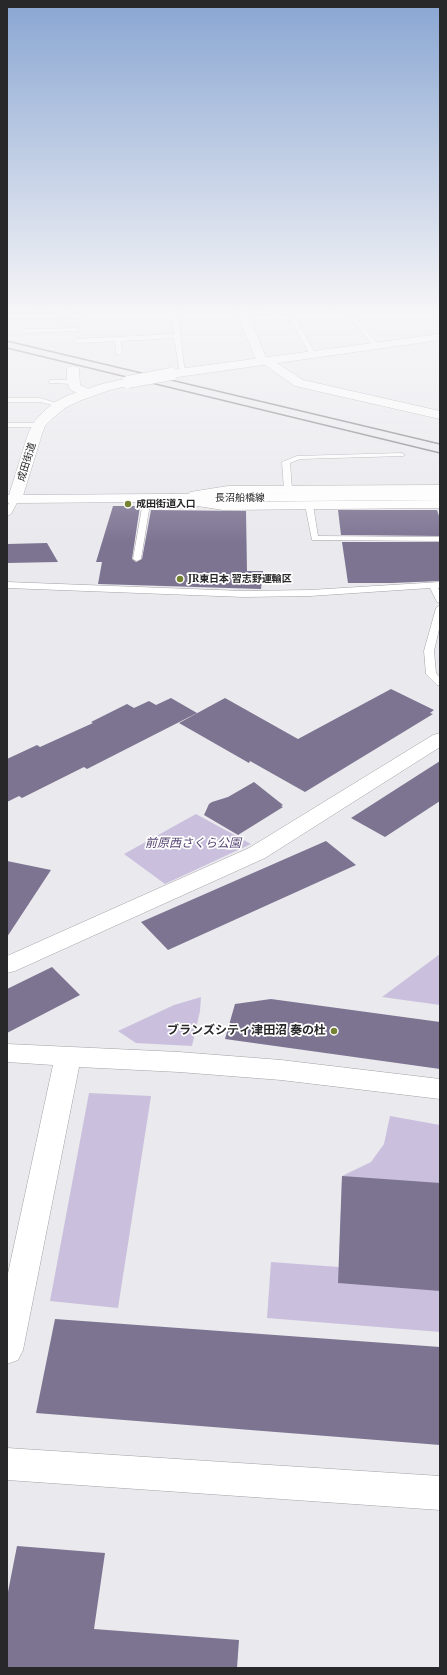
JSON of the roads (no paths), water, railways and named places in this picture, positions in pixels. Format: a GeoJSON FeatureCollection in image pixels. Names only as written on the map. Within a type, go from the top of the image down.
{"type":"FeatureCollection","features":[{"type":"Feature","properties":{"kind":"main road","name":"成田街道"},"geometry":{"type":"LineString","coordinates":[[11,499],[35,434],[39,425],[48,414],[60,405],[87,393],[112,386]]}},
{"type":"Feature","properties":{"kind":"main road","name":"長沼船橋線"},"geometry":{"type":"LineString","coordinates":[[11,499],[440,496]]}},
{"type":"Feature","properties":{"kind":"street"},"geometry":{"type":"LineString","coordinates":[[75,386],[87,393]]}},
{"type":"Feature","properties":{"kind":"street"},"geometry":{"type":"LineString","coordinates":[[313,386],[440,414]]}},
{"type":"Feature","properties":{"kind":"street"},"geometry":{"type":"LineString","coordinates":[[172,498],[228,490],[440,488]]}},
{"type":"Feature","properties":{"kind":"street"},"geometry":{"type":"LineString","coordinates":[[172,498],[223,506],[440,504]]}},
{"type":"Feature","properties":{"kind":"street"},"geometry":{"type":"LineString","coordinates":[[7,965],[257,853],[440,739]]}},
{"type":"Feature","properties":{"kind":"street"},"geometry":{"type":"LineString","coordinates":[[7,1053],[179,1062],[281,1070],[440,1089]]}},
{"type":"Feature","properties":{"kind":"street"},"geometry":{"type":"LineString","coordinates":[[7,1350],[68,1057]]}},
{"type":"Feature","properties":{"kind":"street"},"geometry":{"type":"LineString","coordinates":[[7,1464],[440,1493]]}},
{"type":"Feature","properties":{"kind":"lane"},"geometry":{"type":"LineString","coordinates":[[7,400],[40,400],[60,405]]}},
{"type":"Feature","properties":{"kind":"lane"},"geometry":{"type":"LineString","coordinates":[[7,425],[39,425]]}},
{"type":"Feature","properties":{"kind":"lane"},"geometry":{"type":"LineString","coordinates":[[288,489],[286,462],[298,457],[401,455]]}},
{"type":"Feature","properties":{"kind":"lane"},"geometry":{"type":"LineString","coordinates":[[137,559],[147,498]]}},
{"type":"Feature","properties":{"kind":"lane"},"geometry":{"type":"LineString","coordinates":[[7,514],[11,499]]}},
{"type":"Feature","properties":{"kind":"lane"},"geometry":{"type":"LineString","coordinates":[[309,505],[315,538],[440,539]]}},
{"type":"Feature","properties":{"kind":"lane"},"geometry":{"type":"LineString","coordinates":[[7,585],[244,594],[310,593],[436,586],[440,600]]}},
{"type":"Feature","properties":{"kind":"lane"},"geometry":{"type":"LineString","coordinates":[[440,608],[429,651],[431,674],[440,683]]}},
{"type":"Feature","properties":{"kind":"railway"},"geometry":{"type":"LineString","coordinates":[[164,386],[440,453]]}},
{"type":"Feature","properties":{"kind":"railway"},"geometry":{"type":"LineString","coordinates":[[197,386],[440,444]]}},
{"type":"Feature","properties":{"kind":"place","name":"成田街道入口"},"geometry":{"type":"Point","coordinates":[128,504]}},
{"type":"Feature","properties":{"kind":"place","name":"JR東日本 習志野運輸区"},"geometry":{"type":"Point","coordinates":[180,579]}},
{"type":"Feature","properties":{"kind":"place","name":"ブランズシティ津田沼 奏の杜"},"geometry":{"type":"Point","coordinates":[334,1031]}},
{"type":"Feature","properties":{"kind":"park label","name":"前原西さくら公園"},"geometry":{"type":"Point","coordinates":[193,844]}}]}
